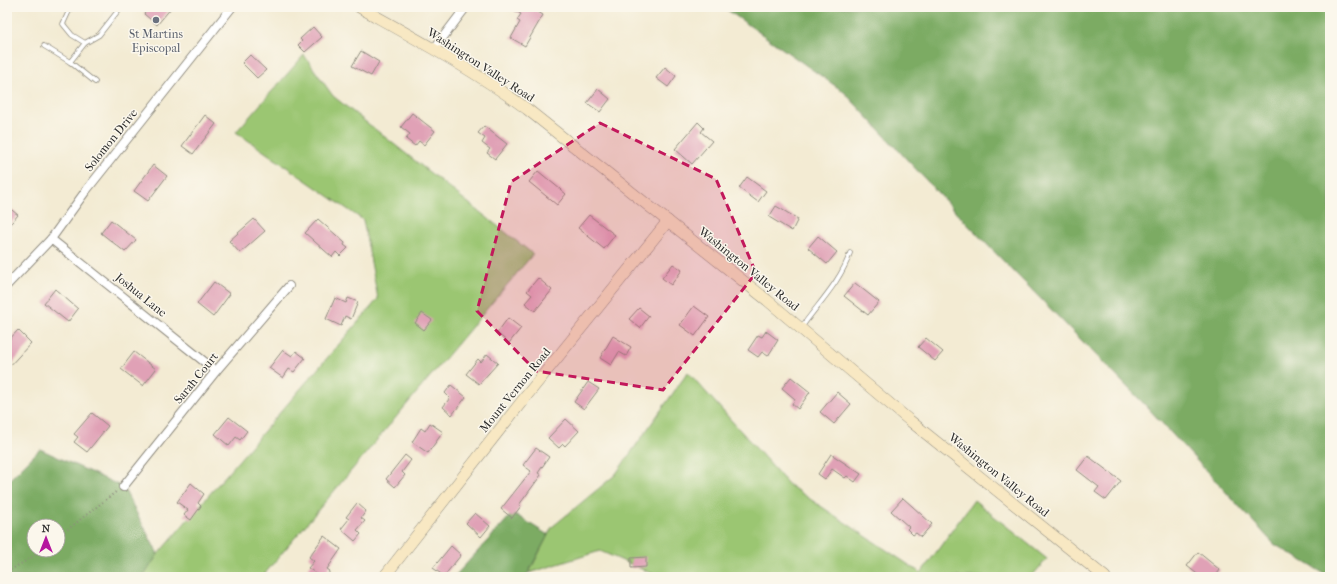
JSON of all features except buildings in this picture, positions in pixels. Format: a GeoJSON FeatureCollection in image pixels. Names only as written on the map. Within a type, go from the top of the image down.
{"type":"FeatureCollection","features":[{"type":"Feature","properties":{"kind":"street","name":"Solomon Drive"},"geometry":{"type":"LineString","coordinates":[[7,285],[51,239],[85,192],[232,7]]}},
{"type":"Feature","properties":{"kind":"street","name":"Washington Valley Road"},"geometry":{"type":"LineString","coordinates":[[359,7],[434,49],[502,91],[527,109],[668,221],[800,328],[913,423],[1105,577]]}},
{"type":"Feature","properties":{"kind":"street"},"geometry":{"type":"LineString","coordinates":[[434,49],[466,7]]}},
{"type":"Feature","properties":{"kind":"street","name":"Mount Vernon Road"},"geometry":{"type":"LineString","coordinates":[[384,577],[523,400],[668,221]]}},
{"type":"Feature","properties":{"kind":"street","name":"Joshua Lane"},"geometry":{"type":"LineString","coordinates":[[51,239],[216,371]]}},
{"type":"Feature","properties":{"kind":"street","name":"Sarah Court"},"geometry":{"type":"LineString","coordinates":[[124,487],[216,371],[290,286]]}},
{"type":"Feature","properties":{"kind":"lane"},"geometry":{"type":"LineString","coordinates":[[73,7],[69,11],[63,24],[72,35],[85,43]]}},
{"type":"Feature","properties":{"kind":"lane"},"geometry":{"type":"LineString","coordinates":[[70,62],[85,43],[99,35],[121,7]]}},
{"type":"Feature","properties":{"kind":"lane"},"geometry":{"type":"LineString","coordinates":[[44,46],[70,62],[95,82]]}},
{"type":"Feature","properties":{"kind":"lane"},"geometry":{"type":"LineString","coordinates":[[800,328],[838,278],[850,253]]}},
{"type":"Feature","properties":{"kind":"path"},"geometry":{"type":"LineString","coordinates":[[66,531],[124,487]]}},
{"type":"Feature","properties":{"kind":"path"},"geometry":{"type":"LineString","coordinates":[[7,572],[31,558]]}},
{"type":"Feature","properties":{"kind":"highlighted area"},"geometry":{"type":"Polygon","coordinates":[[[600,123],[716,179],[756,273],[663,390],[536,371],[477,311],[511,182],[600,123]]]}},
{"type":"Feature","properties":{"kind":"green space"},"geometry":{"type":"Polygon","coordinates":[[[723,7],[1330,7],[1330,577],[1274,544],[1148,408],[968,225],[844,92],[723,7]]]}},
{"type":"Feature","properties":{"kind":"green space"},"geometry":{"type":"Polygon","coordinates":[[[304,55],[333,96],[533,254],[262,577],[143,577],[158,554],[378,299],[363,220],[236,132],[304,55]]]}},
{"type":"Feature","properties":{"kind":"green space"},"geometry":{"type":"Polygon","coordinates":[[[688,372],[789,485],[921,573],[974,500],[1047,559],[1031,577],[660,577],[600,551],[529,573],[552,527],[615,475],[688,372]]]}},
{"type":"Feature","properties":{"kind":"green space"},"geometry":{"type":"Polygon","coordinates":[[[40,449],[123,487],[158,554],[143,577],[7,577],[7,482],[40,449]]]}},
{"type":"Feature","properties":{"kind":"green space"},"geometry":{"type":"Polygon","coordinates":[[[513,513],[548,535],[526,577],[454,577],[513,513]]]}},
{"type":"Feature","properties":{"kind":"place","name":"St Martins Episcopal"},"geometry":{"type":"Point","coordinates":[156,20]}}]}
